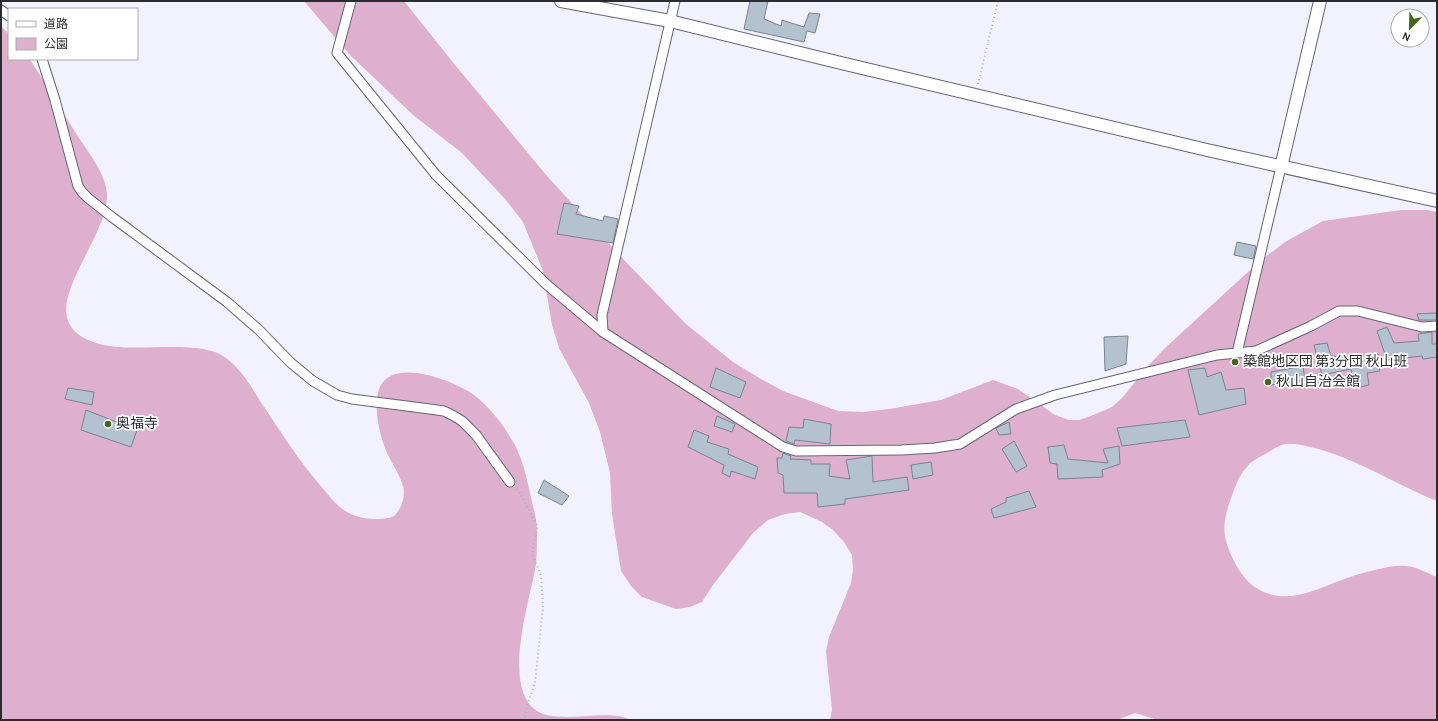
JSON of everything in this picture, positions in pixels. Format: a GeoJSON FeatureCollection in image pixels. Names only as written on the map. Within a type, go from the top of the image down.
{"type":"FeatureCollection","features":[{"type":"Feature","properties":{"kind":"street"},"geometry":{"type":"LineString","coordinates":[[351,1],[337,53],[436,175],[546,284],[603,332],[783,447],[796,451],[901,450],[935,448],[960,444],[1016,409],[1055,395],[1217,355],[1256,351],[1305,329],[1338,311],[1358,311],[1422,327],[1437,326]]}},
{"type":"Feature","properties":{"kind":"street"},"geometry":{"type":"LineString","coordinates":[[561,1],[670,21],[1282,167],[1437,201]]}},
{"type":"Feature","properties":{"kind":"street"},"geometry":{"type":"LineString","coordinates":[[603,332],[602,315],[674,1]]}},
{"type":"Feature","properties":{"kind":"street"},"geometry":{"type":"LineString","coordinates":[[1237,353],[1320,1]]}},
{"type":"Feature","properties":{"kind":"street"},"geometry":{"type":"LineString","coordinates":[[42,60],[55,100],[78,186],[88,198],[112,218],[227,302],[258,329],[291,363],[313,381],[337,395],[352,399],[422,408],[444,412],[454,416],[462,421],[476,435],[510,482]]}},
{"type":"Feature","properties":{"kind":"path"},"geometry":{"type":"LineString","coordinates":[[976,95],[998,1]]}},
{"type":"Feature","properties":{"kind":"path"},"geometry":{"type":"LineString","coordinates":[[510,482],[520,493],[537,525],[538,530],[533,548],[533,556],[541,576],[543,592],[543,608],[535,683],[524,720]]}},
{"type":"Feature","properties":{"kind":"green space"},"geometry":{"type":"Polygon","coordinates":[[[304,1],[404,1],[547,176],[624,260],[686,324],[733,362],[761,379],[783,391],[838,411],[863,412],[941,400],[993,380],[1018,389],[1055,415],[1069,420],[1079,420],[1112,407],[1122,398],[1165,348],[1260,261],[1285,242],[1323,221],[1401,210],[1427,210],[1437,212],[1437,501],[1343,457],[1307,446],[1286,444],[1281,445],[1256,459],[1242,473],[1226,513],[1224,530],[1225,538],[1236,565],[1254,587],[1268,594],[1278,596],[1299,595],[1359,574],[1396,566],[1406,566],[1422,570],[1437,577],[1437,720],[1158,720],[1135,713],[1117,720],[830,720],[832,710],[826,651],[829,637],[851,583],[853,570],[852,555],[844,542],[833,530],[822,522],[800,512],[785,514],[768,520],[753,533],[713,585],[702,602],[690,607],[676,609],[642,597],[631,586],[621,571],[612,514],[610,473],[600,432],[589,403],[559,348],[552,325],[543,271],[523,222],[506,200],[462,153],[413,115],[349,54],[304,1]]]}},
{"type":"Feature","properties":{"kind":"green space"},"geometry":{"type":"Polygon","coordinates":[[[1,26],[8,33],[8,60],[31,60],[99,169],[106,185],[106,208],[69,295],[66,310],[69,323],[74,331],[88,340],[111,346],[199,348],[214,352],[226,358],[245,378],[299,458],[331,498],[347,512],[364,518],[378,519],[392,517],[400,508],[404,494],[403,486],[385,448],[378,422],[378,395],[380,387],[387,378],[398,374],[425,374],[465,389],[474,395],[503,425],[518,452],[524,468],[536,519],[536,564],[520,645],[519,667],[522,687],[529,704],[543,714],[552,716],[571,717],[610,715],[633,720],[1,720],[1,26]]]}},
{"type":"Feature","properties":{"kind":"building"},"geometry":{"type":"Polygon","coordinates":[[[750,1],[768,1],[764,19],[781,26],[782,20],[804,27],[809,13],[820,14],[815,33],[807,31],[804,42],[744,29],[750,1]]]}},
{"type":"Feature","properties":{"kind":"building"},"geometry":{"type":"Polygon","coordinates":[[[564,203],[579,206],[576,214],[603,221],[604,216],[618,219],[613,243],[557,234],[564,203]]]}},
{"type":"Feature","properties":{"kind":"building"},"geometry":{"type":"Polygon","coordinates":[[[1237,242],[1256,246],[1253,259],[1234,255],[1237,242]]]}},
{"type":"Feature","properties":{"kind":"building"},"geometry":{"type":"Polygon","coordinates":[[[1436,313],[1437,320],[1419,320],[1417,314],[1436,313]]]}},
{"type":"Feature","properties":{"kind":"building"},"geometry":{"type":"Polygon","coordinates":[[[1387,327],[1394,343],[1419,341],[1418,334],[1432,332],[1432,344],[1437,344],[1437,357],[1423,359],[1422,356],[1387,360],[1377,331],[1387,327]]]}},
{"type":"Feature","properties":{"kind":"building"},"geometry":{"type":"Polygon","coordinates":[[[1128,336],[1126,364],[1105,371],[1104,337],[1128,336]]]}},
{"type":"Feature","properties":{"kind":"building"},"geometry":{"type":"Polygon","coordinates":[[[1327,343],[1331,356],[1344,357],[1378,354],[1380,371],[1367,373],[1369,385],[1360,387],[1358,375],[1352,376],[1351,369],[1322,375],[1314,345],[1327,343]]]}},
{"type":"Feature","properties":{"kind":"building"},"geometry":{"type":"Polygon","coordinates":[[[1251,358],[1265,358],[1265,366],[1253,366],[1251,358]]]}},
{"type":"Feature","properties":{"kind":"building"},"geometry":{"type":"Polygon","coordinates":[[[1303,366],[1305,380],[1271,385],[1271,372],[1303,366]]]}},
{"type":"Feature","properties":{"kind":"building"},"geometry":{"type":"Polygon","coordinates":[[[716,368],[746,382],[740,398],[710,387],[716,368]]]}},
{"type":"Feature","properties":{"kind":"building"},"geometry":{"type":"Polygon","coordinates":[[[1205,368],[1207,377],[1221,372],[1226,390],[1244,388],[1246,404],[1199,415],[1188,370],[1205,368]]]}},
{"type":"Feature","properties":{"kind":"building"},"geometry":{"type":"Polygon","coordinates":[[[68,388],[94,392],[92,405],[65,399],[68,388]]]}},
{"type":"Feature","properties":{"kind":"building"},"geometry":{"type":"Polygon","coordinates":[[[86,410],[137,430],[131,447],[81,430],[86,410]]]}},
{"type":"Feature","properties":{"kind":"building"},"geometry":{"type":"Polygon","coordinates":[[[717,416],[735,424],[732,432],[714,426],[717,416]]]}},
{"type":"Feature","properties":{"kind":"building"},"geometry":{"type":"Polygon","coordinates":[[[804,419],[831,424],[830,444],[795,440],[794,444],[786,441],[789,427],[803,428],[804,419]]]}},
{"type":"Feature","properties":{"kind":"building"},"geometry":{"type":"Polygon","coordinates":[[[1185,420],[1190,437],[1122,446],[1117,428],[1185,420]]]}},
{"type":"Feature","properties":{"kind":"building"},"geometry":{"type":"Polygon","coordinates":[[[1009,422],[1011,434],[999,435],[996,428],[1009,422]]]}},
{"type":"Feature","properties":{"kind":"building"},"geometry":{"type":"Polygon","coordinates":[[[694,430],[709,436],[707,442],[729,449],[728,454],[758,467],[755,479],[731,471],[730,477],[722,473],[724,465],[688,447],[694,430]]]}},
{"type":"Feature","properties":{"kind":"building"},"geometry":{"type":"Polygon","coordinates":[[[1014,441],[1027,466],[1016,472],[1002,449],[1014,441]]]}},
{"type":"Feature","properties":{"kind":"building"},"geometry":{"type":"Polygon","coordinates":[[[1064,445],[1068,459],[1108,463],[1103,449],[1119,446],[1120,464],[1102,470],[1103,477],[1058,479],[1057,464],[1050,463],[1048,447],[1064,445]]]}},
{"type":"Feature","properties":{"kind":"building"},"geometry":{"type":"Polygon","coordinates":[[[783,453],[791,456],[790,459],[811,460],[811,464],[830,464],[829,476],[850,479],[846,460],[872,456],[873,482],[907,477],[909,490],[845,499],[845,504],[818,507],[817,493],[784,493],[783,475],[778,473],[777,458],[782,458],[783,453]]]}},
{"type":"Feature","properties":{"kind":"building"},"geometry":{"type":"Polygon","coordinates":[[[931,462],[933,475],[913,479],[911,465],[931,462]]]}},
{"type":"Feature","properties":{"kind":"building"},"geometry":{"type":"Polygon","coordinates":[[[544,480],[569,496],[562,505],[538,493],[544,480]]]}},
{"type":"Feature","properties":{"kind":"building"},"geometry":{"type":"Polygon","coordinates":[[[1029,491],[1036,507],[994,518],[991,509],[1006,502],[1006,498],[1029,491]]]}},
{"type":"Feature","properties":{"kind":"place","name":"築館地区団 第3分団 秋山班"},"geometry":{"type":"Point","coordinates":[1235,362]}},
{"type":"Feature","properties":{"kind":"place","name":"秋山自治会館"},"geometry":{"type":"Point","coordinates":[1268,382]}},
{"type":"Feature","properties":{"kind":"place","name":"奥福寺"},"geometry":{"type":"Point","coordinates":[108,424]}}]}
